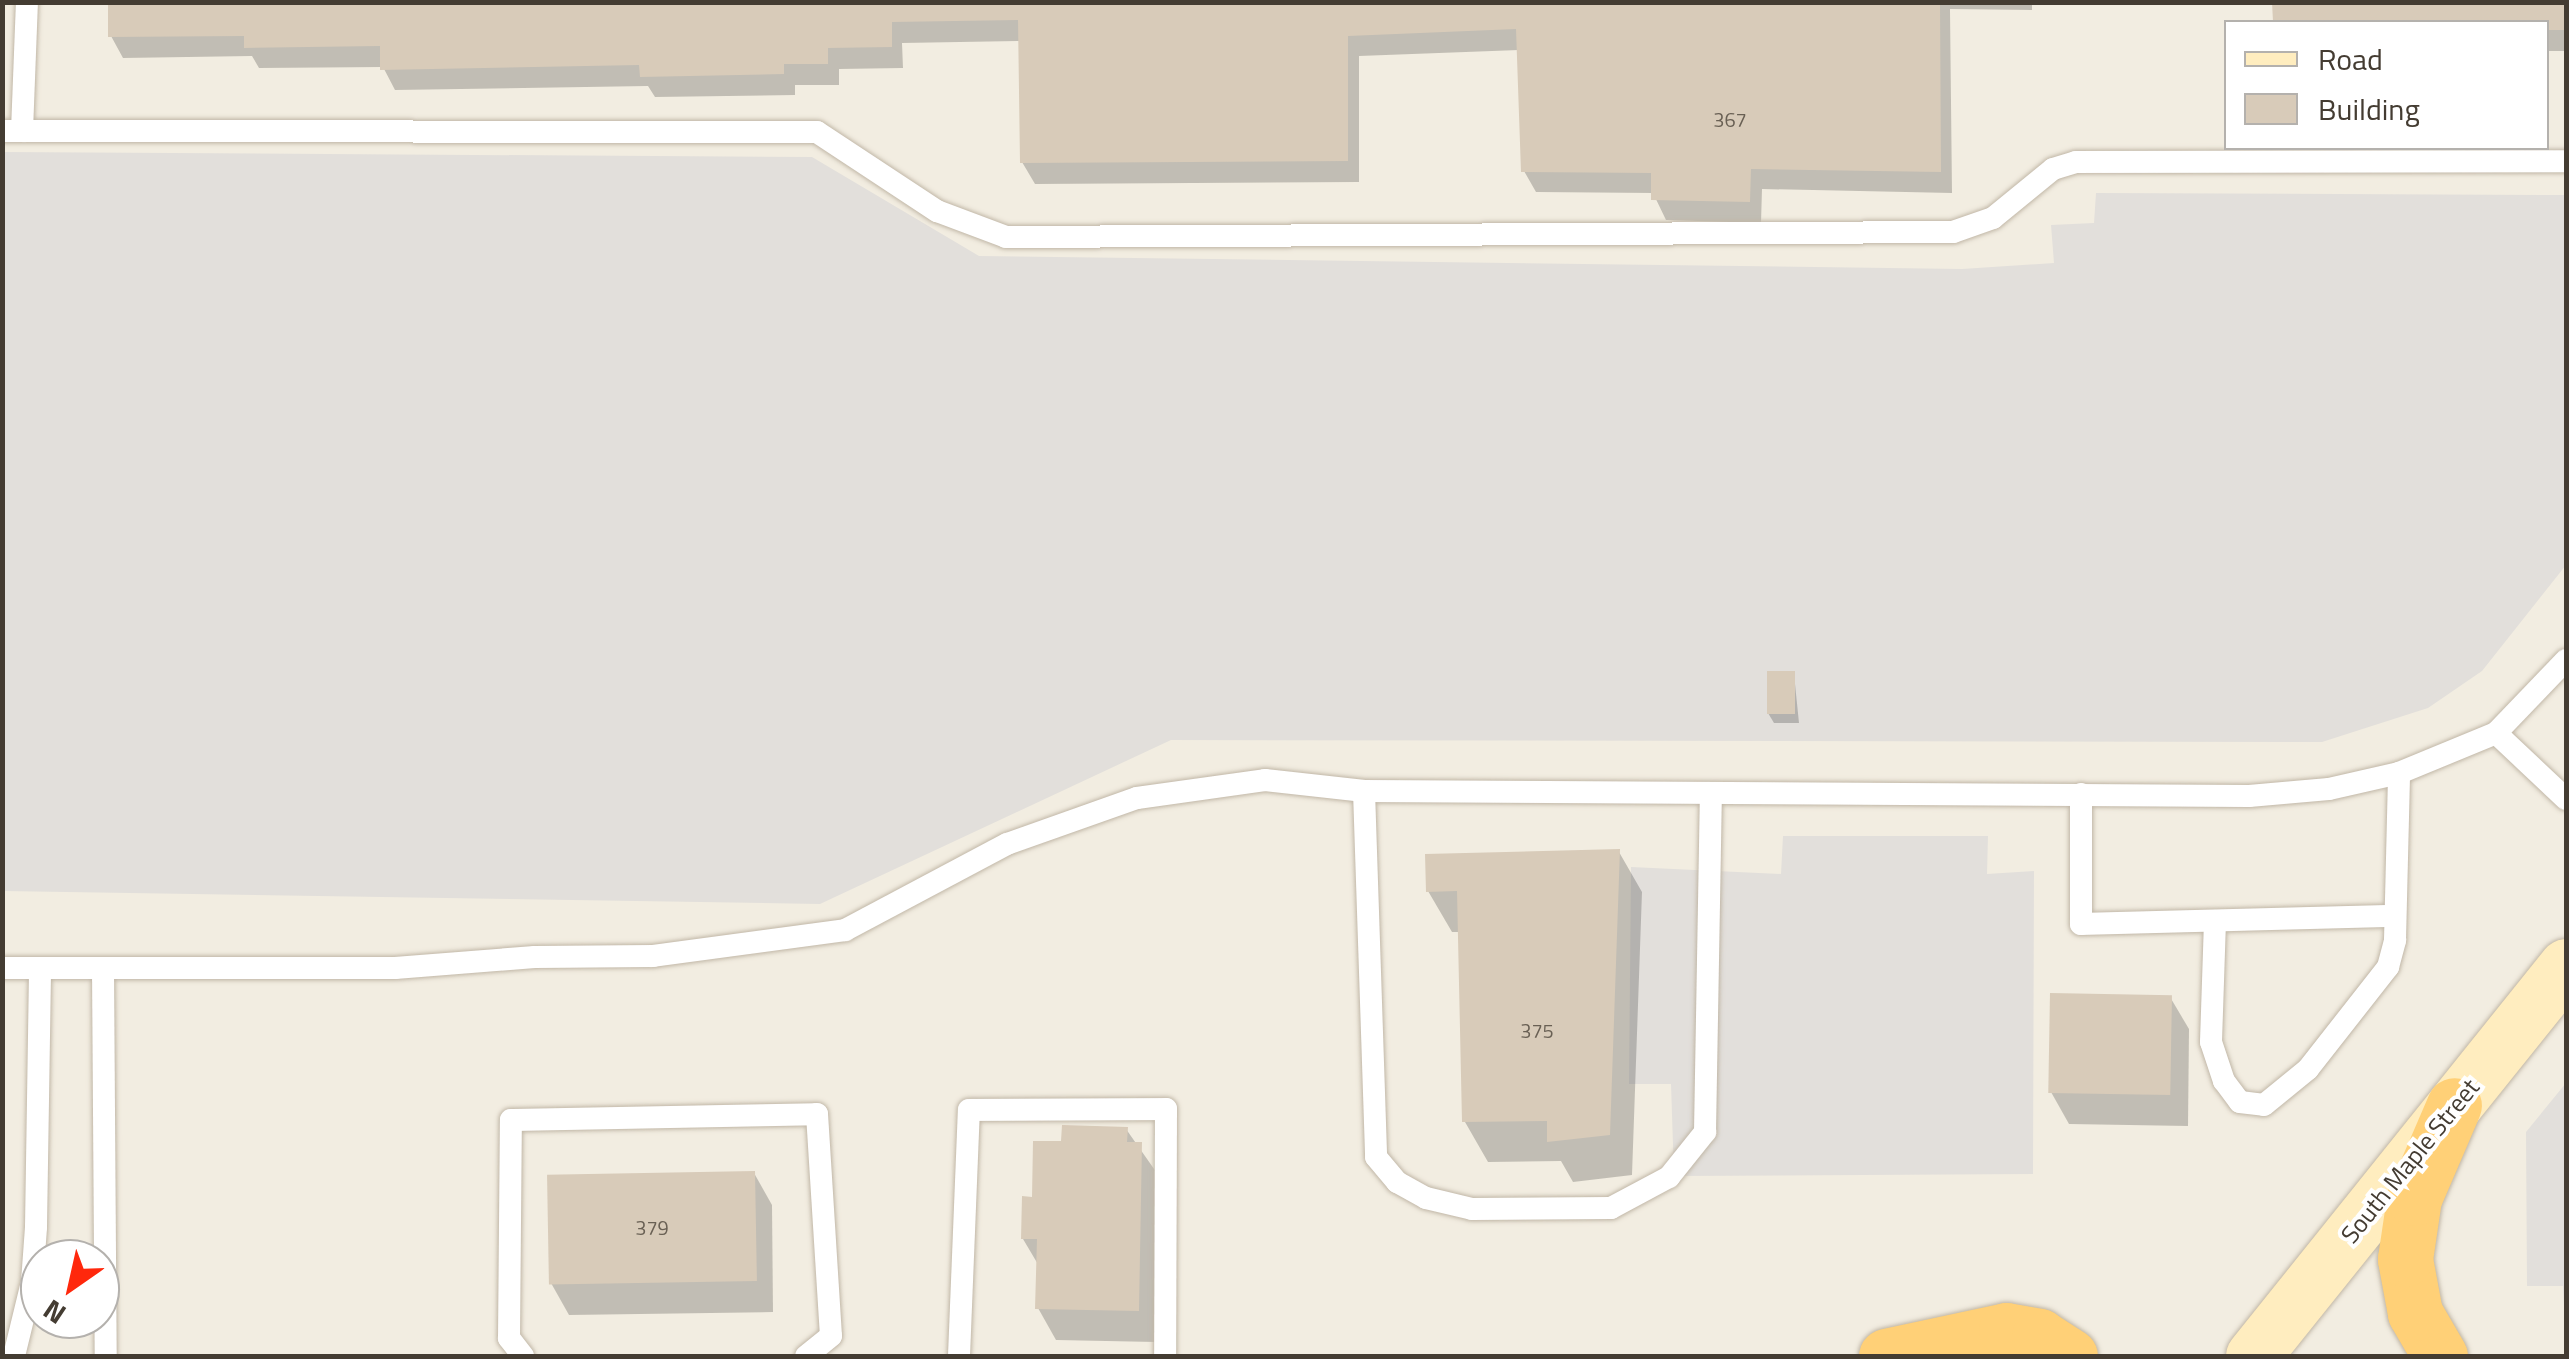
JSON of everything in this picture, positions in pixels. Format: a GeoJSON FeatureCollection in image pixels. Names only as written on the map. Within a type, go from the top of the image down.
{"type":"FeatureCollection","features":[{"type":"Feature","properties":{"kind":"highway"},"geometry":{"type":"LineString","coordinates":[[2440,1356],[2415,1313],[2405,1259],[2414,1198],[2454,1105]]}},
{"type":"Feature","properties":{"kind":"highway"},"geometry":{"type":"LineString","coordinates":[[1886,1356],[2006,1330],[2039,1336],[2070,1356]]}},
{"type":"Feature","properties":{"kind":"main road","name":"South Maple Street"},"geometry":{"type":"LineString","coordinates":[[2253,1356],[2566,966]]}},
{"type":"Feature","properties":{"kind":"lane"},"geometry":{"type":"LineString","coordinates":[[27,2],[12,132],[817,132],[937,211],[1006,237],[1953,232],[1993,218],[2052,169],[2076,162],[2566,161]]}},
{"type":"Feature","properties":{"kind":"lane"},"geometry":{"type":"LineString","coordinates":[[2,968],[395,968],[535,956],[653,956],[846,930],[1008,844],[1137,798],[1265,780],[1364,791],[1711,794],[2249,796],[2329,789],[2399,773],[2496,732],[2566,660]]}},
{"type":"Feature","properties":{"kind":"lane"},"geometry":{"type":"LineString","coordinates":[[2496,732],[2566,799]]}},
{"type":"Feature","properties":{"kind":"lane"},"geometry":{"type":"LineString","coordinates":[[2216,921],[2212,1042],[2224,1081],[2240,1102],[2264,1105],[2308,1068],[2388,967],[2395,916],[2399,773]]}},
{"type":"Feature","properties":{"kind":"lane"},"geometry":{"type":"LineString","coordinates":[[1364,791],[1376,1156],[1411,1190],[1472,1209],[1611,1208],[1669,1177],[1705,1132],[1711,794]]}},
{"type":"Feature","properties":{"kind":"lane"},"geometry":{"type":"LineString","coordinates":[[2081,794],[2081,924],[2395,916]]}},
{"type":"Feature","properties":{"kind":"lane"},"geometry":{"type":"LineString","coordinates":[[14,1356],[32,1282],[40,968]]}},
{"type":"Feature","properties":{"kind":"lane"},"geometry":{"type":"LineString","coordinates":[[103,968],[106,1356]]}},
{"type":"Feature","properties":{"kind":"lane"},"geometry":{"type":"LineString","coordinates":[[959,1356],[969,1110],[1166,1109],[1165,1356]]}},
{"type":"Feature","properties":{"kind":"lane"},"geometry":{"type":"LineString","coordinates":[[523,1356],[509,1338],[511,1120],[817,1114],[831,1336],[806,1356]]}},
{"type":"Feature","properties":{"kind":"shaded area"},"geometry":{"type":"Polygon","coordinates":[[[3,152],[812,157],[979,256],[1962,269],[2054,263],[2051,225],[2094,223],[2096,193],[2566,195],[2566,565],[2482,671],[2428,708],[2322,742],[1171,740],[820,904],[3,891],[3,152]]]}},
{"type":"Feature","properties":{"kind":"shaded area"},"geometry":{"type":"Polygon","coordinates":[[[1783,836],[1988,836],[1987,874],[2034,871],[2033,1174],[1674,1176],[1671,1084],[1629,1084],[1631,867],[1781,874],[1783,836]]]}},
{"type":"Feature","properties":{"kind":"shaded area"},"geometry":{"type":"Polygon","coordinates":[[[2566,1083],[2566,1346],[2563,1286],[2527,1286],[2526,1132],[2566,1083]]]}},
{"type":"Feature","properties":{"kind":"building"},"geometry":{"type":"Polygon","coordinates":[[[108,2],[1940,2],[1941,172],[1751,169],[1750,202],[1651,200],[1651,173],[1521,172],[1516,29],[1348,36],[1348,161],[1020,163],[1018,20],[892,22],[892,47],[828,48],[828,64],[784,64],[784,74],[640,77],[639,65],[380,70],[380,46],[244,48],[244,36],[108,37],[108,2]]]}},
{"type":"Feature","properties":{"kind":"building"},"geometry":{"type":"Polygon","coordinates":[[[2272,2],[2566,2],[2566,30],[2549,30],[2549,20],[2273,20],[2272,2]]]}},
{"type":"Feature","properties":{"kind":"building"},"geometry":{"type":"Polygon","coordinates":[[[1767,671],[1795,671],[1795,714],[1767,714],[1767,671]]]}},
{"type":"Feature","properties":{"kind":"building"},"geometry":{"type":"Polygon","coordinates":[[[1620,849],[1610,1135],[1547,1142],[1547,1121],[1462,1122],[1457,891],[1426,892],[1425,854],[1620,849]]]}},
{"type":"Feature","properties":{"kind":"building"},"geometry":{"type":"Polygon","coordinates":[[[2050,993],[2172,995],[2170,1095],[2048,1093],[2050,993]]]}},
{"type":"Feature","properties":{"kind":"building"},"geometry":{"type":"Polygon","coordinates":[[[1062,1125],[1128,1127],[1127,1142],[1142,1142],[1139,1311],[1035,1309],[1037,1239],[1021,1239],[1022,1196],[1032,1197],[1033,1141],[1061,1141],[1062,1125]]]}},
{"type":"Feature","properties":{"kind":"building"},"geometry":{"type":"Polygon","coordinates":[[[755,1171],[757,1281],[549,1285],[547,1175],[755,1171]]]}}]}
